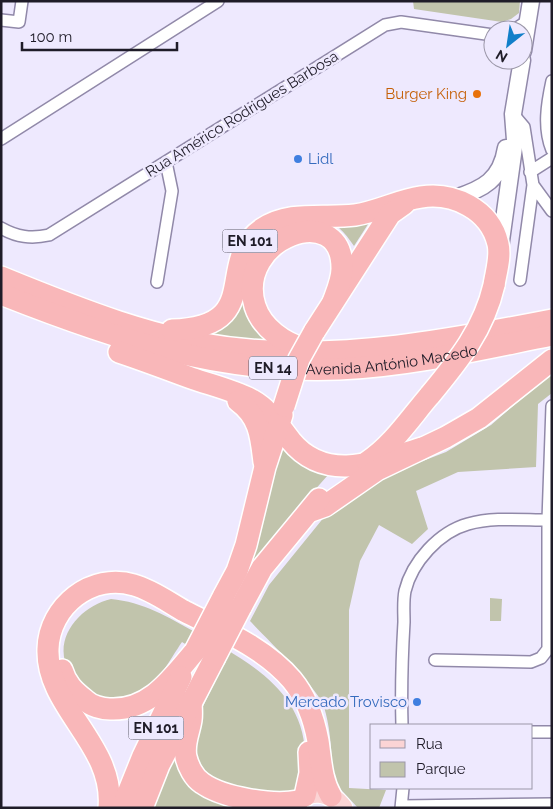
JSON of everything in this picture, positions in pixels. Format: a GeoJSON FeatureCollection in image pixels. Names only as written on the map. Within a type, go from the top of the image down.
{"type":"FeatureCollection","features":[{"type":"Feature","properties":{"kind":"highway","name":"EN 101"},"geometry":{"type":"LineString","coordinates":[[122,808],[143,756],[204,655],[232,602],[311,511],[330,485],[359,465],[377,456],[430,394],[474,337],[486,313],[494,285],[498,245],[490,226],[475,210],[455,198],[430,196],[364,214],[298,217],[271,224],[262,229],[250,242],[241,263],[235,293],[226,312],[207,325],[190,330],[141,329]]}},
{"type":"Feature","properties":{"kind":"highway"},"geometry":{"type":"LineString","coordinates":[[265,467],[299,359],[333,302],[390,214],[406,202]]}},
{"type":"Feature","properties":{"kind":"highway"},"geometry":{"type":"LineString","coordinates":[[312,351],[279,337],[271,331],[257,312],[252,287],[261,259],[269,248],[285,237],[309,231],[326,235],[334,242],[342,260],[340,281],[333,302]]}},
{"type":"Feature","properties":{"kind":"highway","name":"EN 101"},"geometry":{"type":"LineString","coordinates":[[2,288],[54,328],[194,379],[235,399],[248,408],[260,430],[265,467],[246,545],[237,571],[232,602]]}},
{"type":"Feature","properties":{"kind":"highway","name":"EN 14"},"geometry":{"type":"LineString","coordinates":[[2,288],[141,329]]}},
{"type":"Feature","properties":{"kind":"highway","name":"Avenida António Macedo"},"geometry":{"type":"LineString","coordinates":[[2,288],[106,333],[158,349],[209,360],[266,367],[339,369],[396,363],[552,335]]}},
{"type":"Feature","properties":{"kind":"highway","name":"Avenida António Macedo"},"geometry":{"type":"LineString","coordinates":[[141,329],[238,349],[312,351],[405,345],[457,338],[552,320]]}},
{"type":"Feature","properties":{"kind":"highway"},"geometry":{"type":"LineString","coordinates":[[311,511],[326,506],[377,470],[446,438],[479,418],[552,360]]}},
{"type":"Feature","properties":{"kind":"highway"},"geometry":{"type":"LineString","coordinates":[[194,379],[212,383],[253,400],[269,413],[282,416]]}},
{"type":"Feature","properties":{"kind":"highway"},"geometry":{"type":"LineString","coordinates":[[282,416],[292,443],[312,458],[333,467],[376,462],[422,448]]}},
{"type":"Feature","properties":{"kind":"highway"},"geometry":{"type":"LineString","coordinates":[[109,808],[108,781],[100,759],[66,704],[52,675],[48,662],[48,648],[50,633],[56,618],[67,604],[78,593],[96,584],[111,583],[134,584],[157,595],[274,661],[292,681],[304,699],[313,720],[323,776],[337,802]]}},
{"type":"Feature","properties":{"kind":"highway"},"geometry":{"type":"LineString","coordinates":[[191,701],[191,720],[185,742],[186,757],[192,771],[201,783],[221,792],[242,797],[271,802],[298,801],[310,773],[304,727],[295,704],[285,689],[267,668],[250,655],[151,601],[131,594],[114,593],[98,594],[75,610],[64,623],[58,648],[59,660],[65,680],[72,690],[88,703],[104,709],[119,710],[134,708],[153,696],[204,655]]}},
{"type":"Feature","properties":{"kind":"highway","name":"EN 101"},"geometry":{"type":"LineString","coordinates":[[142,808],[159,765],[191,701],[204,655]]}},
{"type":"Feature","properties":{"kind":"main road"},"geometry":{"type":"LineString","coordinates":[[298,801],[313,793],[337,802]]}},
{"type":"Feature","properties":{"kind":"street"},"geometry":{"type":"LineString","coordinates":[[1,20],[19,22],[22,1]]}},
{"type":"Feature","properties":{"kind":"street"},"geometry":{"type":"LineString","coordinates":[[1,139],[218,1]]}},
{"type":"Feature","properties":{"kind":"street"},"geometry":{"type":"LineString","coordinates":[[528,20],[531,1]]}},
{"type":"Feature","properties":{"kind":"street","name":"Rua Américo Rodrigues Barbosa"},"geometry":{"type":"LineString","coordinates":[[1,228],[13,234],[33,238],[49,235],[385,25],[401,22],[483,34]]}},
{"type":"Feature","properties":{"kind":"street"},"geometry":{"type":"LineString","coordinates":[[455,198],[482,187],[498,173],[504,161],[513,118],[519,70]]}},
{"type":"Feature","properties":{"kind":"street"},"geometry":{"type":"LineString","coordinates":[[552,81],[547,104],[547,138],[552,150]]}},
{"type":"Feature","properties":{"kind":"street"},"geometry":{"type":"LineString","coordinates":[[513,118],[524,126],[533,184],[552,211]]}},
{"type":"Feature","properties":{"kind":"street"},"geometry":{"type":"LineString","coordinates":[[498,258],[515,140],[513,118]]}},
{"type":"Feature","properties":{"kind":"street"},"geometry":{"type":"LineString","coordinates":[[530,172],[552,158]]}},
{"type":"Feature","properties":{"kind":"street"},"geometry":{"type":"LineString","coordinates":[[157,282],[172,191],[166,162]]}},
{"type":"Feature","properties":{"kind":"street"},"geometry":{"type":"LineString","coordinates":[[520,280],[533,184]]}},
{"type":"Feature","properties":{"kind":"street"},"geometry":{"type":"LineString","coordinates":[[434,660],[532,662],[545,655],[550,644],[548,520],[552,406]]}},
{"type":"Feature","properties":{"kind":"street"},"geometry":{"type":"LineString","coordinates":[[402,724],[402,646],[405,591],[414,571],[429,548],[445,534],[467,524],[486,521],[548,520]]}},
{"type":"Feature","properties":{"kind":"street"},"geometry":{"type":"LineString","coordinates":[[533,732],[552,732]]}},
{"type":"Feature","properties":{"kind":"street"},"geometry":{"type":"LineString","coordinates":[[403,789],[401,807],[552,804]]}},
{"type":"Feature","properties":{"kind":"green space"},"geometry":{"type":"Polygon","coordinates":[[[413,1],[520,1],[519,13],[508,20],[488,20],[414,9],[413,1]]]}},
{"type":"Feature","properties":{"kind":"green space"},"geometry":{"type":"Polygon","coordinates":[[[374,215],[354,246],[339,228],[313,222],[283,226],[268,233],[260,241],[254,251],[247,271],[244,283],[245,294],[247,305],[256,324],[273,344],[246,343],[198,333],[219,324],[233,310],[251,249],[258,239],[268,231],[280,226],[293,223],[361,218],[374,215]]]}},
{"type":"Feature","properties":{"kind":"green space"},"geometry":{"type":"Polygon","coordinates":[[[552,372],[552,393],[538,404],[536,467],[458,472],[416,491],[428,529],[412,544],[379,525],[360,561],[349,610],[349,788],[386,790],[379,808],[358,808],[332,780],[330,734],[324,707],[320,699],[279,650],[250,621],[269,585],[325,516],[389,474],[446,452],[491,425],[552,372]]]}},
{"type":"Feature","properties":{"kind":"green space"},"geometry":{"type":"Polygon","coordinates":[[[279,436],[308,468],[328,475],[293,514],[242,585],[279,436]]]}},
{"type":"Feature","properties":{"kind":"green space"},"geometry":{"type":"Polygon","coordinates":[[[490,598],[502,599],[501,621],[490,621],[490,598]]]}},
{"type":"Feature","properties":{"kind":"green space"},"geometry":{"type":"Polygon","coordinates":[[[111,599],[134,603],[165,616],[233,653],[268,679],[294,711],[302,731],[305,753],[302,787],[284,797],[225,786],[198,769],[191,731],[222,667],[182,642],[150,687],[143,693],[128,700],[106,700],[93,693],[73,677],[65,661],[64,648],[71,626],[89,609],[111,599]]]}},
{"type":"Feature","properties":{"kind":"green space"},"geometry":{"type":"Polygon","coordinates":[[[176,747],[179,762],[278,808],[150,808],[176,747]]]}},
{"type":"Feature","properties":{"kind":"place","name":"Burger King"},"geometry":{"type":"Point","coordinates":[477,94]}},
{"type":"Feature","properties":{"kind":"place","name":"Lidl"},"geometry":{"type":"Point","coordinates":[298,159]}},
{"type":"Feature","properties":{"kind":"place","name":"Mercado Trovisco"},"geometry":{"type":"Point","coordinates":[417,702]}}]}
